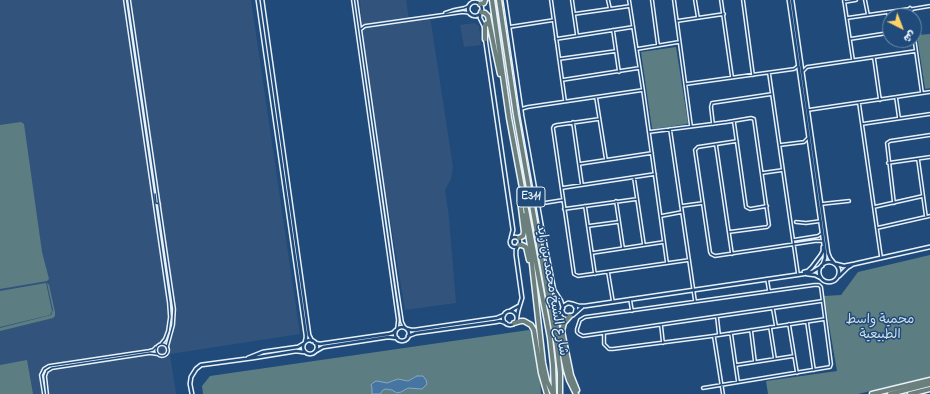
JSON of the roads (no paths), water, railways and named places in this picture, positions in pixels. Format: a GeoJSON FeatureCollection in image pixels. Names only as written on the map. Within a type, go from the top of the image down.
{"type":"FeatureCollection","features":[{"type":"Feature","properties":{"kind":"highway"},"geometry":{"type":"LineString","coordinates":[[477,2],[484,3],[485,0]]}},
{"type":"Feature","properties":{"kind":"highway","name":"شارع الشيخ محمد بن زايد"},"geometry":{"type":"LineString","coordinates":[[492,0],[521,184],[551,348],[554,373],[553,394]]}},
{"type":"Feature","properties":{"kind":"highway","name":"شارع الشيخ محمد بن زايد"},"geometry":{"type":"LineString","coordinates":[[499,0],[516,115],[558,356],[560,394]]}},
{"type":"Feature","properties":{"kind":"highway"},"geometry":{"type":"LineString","coordinates":[[480,13],[485,13],[487,15],[499,69],[505,88]]}},
{"type":"Feature","properties":{"kind":"highway"},"geometry":{"type":"LineString","coordinates":[[485,39],[485,25],[486,23],[489,24]]}},
{"type":"Feature","properties":{"kind":"highway"},"geometry":{"type":"LineString","coordinates":[[518,238],[523,236],[524,232],[520,200],[521,184]]}},
{"type":"Feature","properties":{"kind":"highway"},"geometry":{"type":"LineString","coordinates":[[525,206],[544,369],[547,381],[553,394]]}},
{"type":"Feature","properties":{"kind":"highway"},"geometry":{"type":"LineString","coordinates":[[518,246],[524,246],[527,248],[534,284]]}},
{"type":"Feature","properties":{"kind":"highway"},"geometry":{"type":"LineString","coordinates":[[541,256],[549,286],[566,370],[571,385],[578,394]]}},
{"type":"Feature","properties":{"kind":"highway"},"geometry":{"type":"LineString","coordinates":[[570,316],[564,324],[562,331],[571,375],[578,394]]}},
{"type":"Feature","properties":{"kind":"highway"},"geometry":{"type":"LineString","coordinates":[[514,323],[524,321],[530,324],[534,330],[541,373],[547,394]]}},
{"type":"Feature","properties":{"kind":"highway"},"geometry":{"type":"LineString","coordinates":[[872,394],[930,380]]}},
{"type":"Feature","properties":{"kind":"highway"},"geometry":{"type":"LineString","coordinates":[[890,394],[930,384]]}},
{"type":"Feature","properties":{"kind":"highway"},"geometry":{"type":"LineString","coordinates":[[910,394],[930,389]]}},
{"type":"Feature","properties":{"kind":"street"},"geometry":{"type":"LineString","coordinates":[[44,394],[41,375],[44,369],[49,366],[149,351],[161,344],[168,331],[170,310],[125,0]]}},
{"type":"Feature","properties":{"kind":"street"},"geometry":{"type":"LineString","coordinates":[[47,394],[45,376],[47,371],[52,368],[152,353],[162,356],[165,355],[168,350],[167,347],[173,325],[174,310],[129,0]]}},
{"type":"Feature","properties":{"kind":"street"},"geometry":{"type":"LineString","coordinates":[[258,0],[309,335],[312,341],[320,344],[393,333],[401,327],[413,330],[497,318],[520,306]]}},
{"type":"Feature","properties":{"kind":"street"},"geometry":{"type":"LineString","coordinates":[[262,0],[306,335],[303,348],[304,352]]}},
{"type":"Feature","properties":{"kind":"street"},"geometry":{"type":"LineString","coordinates":[[352,0],[398,320],[395,333],[396,338]]}},
{"type":"Feature","properties":{"kind":"street"},"geometry":{"type":"LineString","coordinates":[[356,0],[402,320],[409,332],[408,336]]}},
{"type":"Feature","properties":{"kind":"street"},"geometry":{"type":"LineString","coordinates":[[505,0],[521,108],[554,290],[562,304],[564,314],[567,316],[570,316],[585,306]]}},
{"type":"Feature","properties":{"kind":"street"},"geometry":{"type":"LineString","coordinates":[[551,0],[565,102]]}},
{"type":"Feature","properties":{"kind":"street"},"geometry":{"type":"LineString","coordinates":[[572,0],[578,35]]}},
{"type":"Feature","properties":{"kind":"street"},"geometry":{"type":"LineString","coordinates":[[608,0],[610,9]]}},
{"type":"Feature","properties":{"kind":"street"},"geometry":{"type":"LineString","coordinates":[[630,0],[667,263]]}},
{"type":"Feature","properties":{"kind":"street"},"geometry":{"type":"LineString","coordinates":[[652,0],[658,45]]}},
{"type":"Feature","properties":{"kind":"street"},"geometry":{"type":"LineString","coordinates":[[674,0],[691,126]]}},
{"type":"Feature","properties":{"kind":"street"},"geometry":{"type":"LineString","coordinates":[[695,0],[698,18]]}},
{"type":"Feature","properties":{"kind":"street"},"geometry":{"type":"LineString","coordinates":[[721,0],[732,78]]}},
{"type":"Feature","properties":{"kind":"street"},"geometry":{"type":"LineString","coordinates":[[743,0],[753,75]]}},
{"type":"Feature","properties":{"kind":"street"},"geometry":{"type":"LineString","coordinates":[[789,0],[800,64]]}},
{"type":"Feature","properties":{"kind":"street"},"geometry":{"type":"LineString","coordinates":[[792,0],[809,138],[826,255],[820,273],[823,279]]}},
{"type":"Feature","properties":{"kind":"street"},"geometry":{"type":"LineString","coordinates":[[853,60],[844,1],[856,0]]}},
{"type":"Feature","properties":{"kind":"street"},"geometry":{"type":"LineString","coordinates":[[865,0],[868,15]]}},
{"type":"Feature","properties":{"kind":"street"},"geometry":{"type":"LineString","coordinates":[[192,394],[190,384],[193,372],[204,364],[298,351],[309,354],[323,347],[388,337],[404,340],[408,336],[416,333],[498,321],[511,325],[516,320],[522,302],[516,255],[516,250],[520,242],[513,230],[483,25],[481,21],[480,13],[482,9],[477,2],[464,8],[452,10],[440,15]]}},
{"type":"Feature","properties":{"kind":"street"},"geometry":{"type":"LineString","coordinates":[[469,6],[468,10],[481,21]]}},
{"type":"Feature","properties":{"kind":"street"},"geometry":{"type":"LineString","coordinates":[[574,14],[630,6]]}},
{"type":"Feature","properties":{"kind":"street"},"geometry":{"type":"LineString","coordinates":[[920,8],[930,6]]}},
{"type":"Feature","properties":{"kind":"street"},"geometry":{"type":"LineString","coordinates":[[360,30],[365,26],[440,15],[463,12],[476,15],[480,13]]}},
{"type":"Feature","properties":{"kind":"street"},"geometry":{"type":"LineString","coordinates":[[846,18],[882,13]]}},
{"type":"Feature","properties":{"kind":"street"},"geometry":{"type":"LineString","coordinates":[[677,21],[724,14]]}},
{"type":"Feature","properties":{"kind":"street"},"geometry":{"type":"LineString","coordinates":[[509,26],[554,20]]}},
{"type":"Feature","properties":{"kind":"street"},"geometry":{"type":"LineString","coordinates":[[359,22],[365,26]]}},
{"type":"Feature","properties":{"kind":"street"},"geometry":{"type":"LineString","coordinates":[[556,38],[633,27]]}},
{"type":"Feature","properties":{"kind":"street"},"geometry":{"type":"LineString","coordinates":[[613,30],[619,72]]}},
{"type":"Feature","properties":{"kind":"street"},"geometry":{"type":"LineString","coordinates":[[850,39],[882,34]]}},
{"type":"Feature","properties":{"kind":"street"},"geometry":{"type":"LineString","coordinates":[[637,49],[679,42]]}},
{"type":"Feature","properties":{"kind":"street"},"geometry":{"type":"LineString","coordinates":[[916,48],[922,93]]}},
{"type":"Feature","properties":{"kind":"street"},"geometry":{"type":"LineString","coordinates":[[559,60],[616,51]]}},
{"type":"Feature","properties":{"kind":"street"},"geometry":{"type":"LineString","coordinates":[[801,72],[807,67],[916,51]]}},
{"type":"Feature","properties":{"kind":"street"},"geometry":{"type":"LineString","coordinates":[[874,57],[880,100]]}},
{"type":"Feature","properties":{"kind":"street"},"geometry":{"type":"LineString","coordinates":[[800,64],[807,67]]}},
{"type":"Feature","properties":{"kind":"street"},"geometry":{"type":"LineString","coordinates":[[794,69],[800,64]]}},
{"type":"Feature","properties":{"kind":"street"},"geometry":{"type":"LineString","coordinates":[[562,80],[640,68]]}},
{"type":"Feature","properties":{"kind":"street"},"geometry":{"type":"LineString","coordinates":[[685,84],[794,69],[801,72]]}},
{"type":"Feature","properties":{"kind":"street"},"geometry":{"type":"LineString","coordinates":[[769,72],[798,274]]}},
{"type":"Feature","properties":{"kind":"street"},"geometry":{"type":"LineString","coordinates":[[801,72],[829,255],[839,268],[838,276]]}},
{"type":"Feature","properties":{"kind":"street"},"geometry":{"type":"LineString","coordinates":[[521,108],[643,90]]}},
{"type":"Feature","properties":{"kind":"street"},"geometry":{"type":"LineString","coordinates":[[808,110],[930,92]]}},
{"type":"Feature","properties":{"kind":"street"},"geometry":{"type":"LineString","coordinates":[[713,124],[710,107],[712,103],[772,94]]}},
{"type":"Feature","properties":{"kind":"street"},"geometry":{"type":"LineString","coordinates":[[596,97],[606,160]]}},
{"type":"Feature","properties":{"kind":"street"},"geometry":{"type":"LineString","coordinates":[[896,97],[899,118]]}},
{"type":"Feature","properties":{"kind":"street"},"geometry":{"type":"LineString","coordinates":[[859,103],[881,258]]}},
{"type":"Feature","properties":{"kind":"street"},"geometry":{"type":"LineString","coordinates":[[862,124],[930,114]]}},
{"type":"Feature","properties":{"kind":"street"},"geometry":{"type":"LineString","coordinates":[[649,132],[751,118],[754,119],[769,224],[768,227],[729,232]]}},
{"type":"Feature","properties":{"kind":"street"},"geometry":{"type":"LineString","coordinates":[[599,119],[556,125],[553,128],[575,275],[595,274],[689,260]]}},
{"type":"Feature","properties":{"kind":"street"},"geometry":{"type":"LineString","coordinates":[[370,122],[372,120],[373,122]]}},
{"type":"Feature","properties":{"kind":"street"},"geometry":{"type":"LineString","coordinates":[[734,121],[746,207],[750,209],[767,206]]}},
{"type":"Feature","properties":{"kind":"street"},"geometry":{"type":"LineString","coordinates":[[573,122],[582,185]]}},
{"type":"Feature","properties":{"kind":"street"},"geometry":{"type":"LineString","coordinates":[[670,129],[695,302]]}},
{"type":"Feature","properties":{"kind":"street"},"geometry":{"type":"LineString","coordinates":[[894,203],[886,145],[888,142],[930,135]]}},
{"type":"Feature","properties":{"kind":"street"},"geometry":{"type":"LineString","coordinates":[[804,142],[809,138]]}},
{"type":"Feature","properties":{"kind":"street"},"geometry":{"type":"LineString","coordinates":[[737,141],[698,147],[696,150],[710,253],[715,256],[815,241],[823,242]]}},
{"type":"Feature","properties":{"kind":"street"},"geometry":{"type":"LineString","coordinates":[[780,146],[804,142],[810,144]]}},
{"type":"Feature","properties":{"kind":"street"},"geometry":{"type":"LineString","coordinates":[[716,145],[732,254]]}},
{"type":"Feature","properties":{"kind":"street"},"geometry":{"type":"LineString","coordinates":[[579,164],[652,153]]}},
{"type":"Feature","properties":{"kind":"street"},"geometry":{"type":"LineString","coordinates":[[888,163],[930,157]]}},
{"type":"Feature","properties":{"kind":"street"},"geometry":{"type":"LineString","coordinates":[[918,159],[926,216]]}},
{"type":"Feature","properties":{"kind":"street"},"geometry":{"type":"LineString","coordinates":[[762,173],[783,170]]}},
{"type":"Feature","properties":{"kind":"street"},"geometry":{"type":"LineString","coordinates":[[561,188],[655,174]]}},
{"type":"Feature","properties":{"kind":"street"},"geometry":{"type":"LineString","coordinates":[[634,177],[644,245]]}},
{"type":"Feature","properties":{"kind":"street"},"geometry":{"type":"LineString","coordinates":[[153,190],[156,203],[158,204]]}},
{"type":"Feature","properties":{"kind":"street"},"geometry":{"type":"LineString","coordinates":[[874,207],[923,196]]}},
{"type":"Feature","properties":{"kind":"street"},"geometry":{"type":"LineString","coordinates":[[564,209],[637,199]]}},
{"type":"Feature","properties":{"kind":"street"},"geometry":{"type":"LineString","coordinates":[[538,204],[563,200]]}},
{"type":"Feature","properties":{"kind":"street"},"geometry":{"type":"LineString","coordinates":[[821,204],[849,201]]}},
{"type":"Feature","properties":{"kind":"street"},"geometry":{"type":"LineString","coordinates":[[616,202],[622,248]]}},
{"type":"Feature","properties":{"kind":"street"},"geometry":{"type":"LineString","coordinates":[[681,206],[703,203]]}},
{"type":"Feature","properties":{"kind":"street"},"geometry":{"type":"LineString","coordinates":[[585,206],[595,274]]}},
{"type":"Feature","properties":{"kind":"street"},"geometry":{"type":"LineString","coordinates":[[819,209],[822,218],[824,218]]}},
{"type":"Feature","properties":{"kind":"street"},"geometry":{"type":"LineString","coordinates":[[661,216],[682,212]]}},
{"type":"Feature","properties":{"kind":"street"},"geometry":{"type":"LineString","coordinates":[[877,228],[930,216]]}},
{"type":"Feature","properties":{"kind":"street"},"geometry":{"type":"LineString","coordinates":[[796,222],[806,223],[820,220]]}},
{"type":"Feature","properties":{"kind":"street"},"geometry":{"type":"LineString","coordinates":[[588,226],[619,222]]}},
{"type":"Feature","properties":{"kind":"street"},"geometry":{"type":"LineString","coordinates":[[513,230],[510,241],[516,255]]}},
{"type":"Feature","properties":{"kind":"street"},"geometry":{"type":"LineString","coordinates":[[793,240],[818,236],[822,233]]}},
{"type":"Feature","properties":{"kind":"street"},"geometry":{"type":"LineString","coordinates":[[511,238],[514,236],[518,238]]}},
{"type":"Feature","properties":{"kind":"street"},"geometry":{"type":"LineString","coordinates":[[797,239],[797,244]]}},
{"type":"Feature","properties":{"kind":"street"},"geometry":{"type":"LineString","coordinates":[[592,253],[664,242]]}},
{"type":"Feature","properties":{"kind":"street"},"geometry":{"type":"LineString","coordinates":[[558,297],[569,303],[585,306],[798,274],[808,271],[812,267],[822,254],[823,242]]}},
{"type":"Feature","properties":{"kind":"street"},"geometry":{"type":"LineString","coordinates":[[512,246],[518,246]]}},
{"type":"Feature","properties":{"kind":"street"},"geometry":{"type":"LineString","coordinates":[[802,274],[814,271],[828,262],[844,266],[930,247]]}},
{"type":"Feature","properties":{"kind":"street"},"geometry":{"type":"LineString","coordinates":[[798,274],[815,275],[827,281],[832,281],[836,279],[846,268],[854,264]]}},
{"type":"Feature","properties":{"kind":"street"},"geometry":{"type":"LineString","coordinates":[[608,272],[613,302]]}},
{"type":"Feature","properties":{"kind":"street"},"geometry":{"type":"LineString","coordinates":[[768,279],[769,291]]}},
{"type":"Feature","properties":{"kind":"street"},"geometry":{"type":"LineString","coordinates":[[703,388],[829,368],[831,365],[821,287],[817,285],[769,291],[632,311],[587,318],[579,323],[577,330],[582,336],[822,301]]}},
{"type":"Feature","properties":{"kind":"street"},"geometry":{"type":"LineString","coordinates":[[630,299],[632,311]]}},
{"type":"Feature","properties":{"kind":"street"},"geometry":{"type":"LineString","coordinates":[[563,308],[569,303]]}},
{"type":"Feature","properties":{"kind":"street"},"geometry":{"type":"LineString","coordinates":[[573,304],[576,308],[575,313]]}},
{"type":"Feature","properties":{"kind":"street"},"geometry":{"type":"LineString","coordinates":[[773,309],[776,326]]}},
{"type":"Feature","properties":{"kind":"street"},"geometry":{"type":"LineString","coordinates":[[510,311],[517,317]]}},
{"type":"Feature","properties":{"kind":"street"},"geometry":{"type":"LineString","coordinates":[[504,315],[503,318],[506,323]]}},
{"type":"Feature","properties":{"kind":"street"},"geometry":{"type":"LineString","coordinates":[[717,317],[720,335]]}},
{"type":"Feature","properties":{"kind":"street"},"geometry":{"type":"LineString","coordinates":[[604,333],[604,344],[607,348],[611,349],[713,336],[825,319]]}},
{"type":"Feature","properties":{"kind":"street"},"geometry":{"type":"LineString","coordinates":[[807,322],[814,370]]}},
{"type":"Feature","properties":{"kind":"street"},"geometry":{"type":"LineString","coordinates":[[789,324],[797,373]]}},
{"type":"Feature","properties":{"kind":"street"},"geometry":{"type":"LineString","coordinates":[[660,325],[663,342]]}},
{"type":"Feature","properties":{"kind":"street"},"geometry":{"type":"LineString","coordinates":[[770,327],[775,359]]}},
{"type":"Feature","properties":{"kind":"street"},"geometry":{"type":"LineString","coordinates":[[751,330],[756,362]]}},
{"type":"Feature","properties":{"kind":"street"},"geometry":{"type":"LineString","coordinates":[[731,333],[738,382]]}},
{"type":"Feature","properties":{"kind":"street"},"geometry":{"type":"LineString","coordinates":[[713,336],[722,394]]}},
{"type":"Feature","properties":{"kind":"street"},"geometry":{"type":"LineString","coordinates":[[244,359],[263,352],[296,348],[309,340],[312,341]]}},
{"type":"Feature","properties":{"kind":"street"},"geometry":{"type":"LineString","coordinates":[[315,343],[316,351]]}},
{"type":"Feature","properties":{"kind":"street"},"geometry":{"type":"LineString","coordinates":[[161,344],[164,344],[167,347]]}},
{"type":"Feature","properties":{"kind":"street"},"geometry":{"type":"LineString","coordinates":[[156,347],[158,354]]}},
{"type":"Feature","properties":{"kind":"street"},"geometry":{"type":"LineString","coordinates":[[736,365],[794,356]]}},
{"type":"Feature","properties":{"kind":"park label","name":"محمية واسط الطبيعية"},"geometry":{"type":"Point","coordinates":[880,328]}}]}
